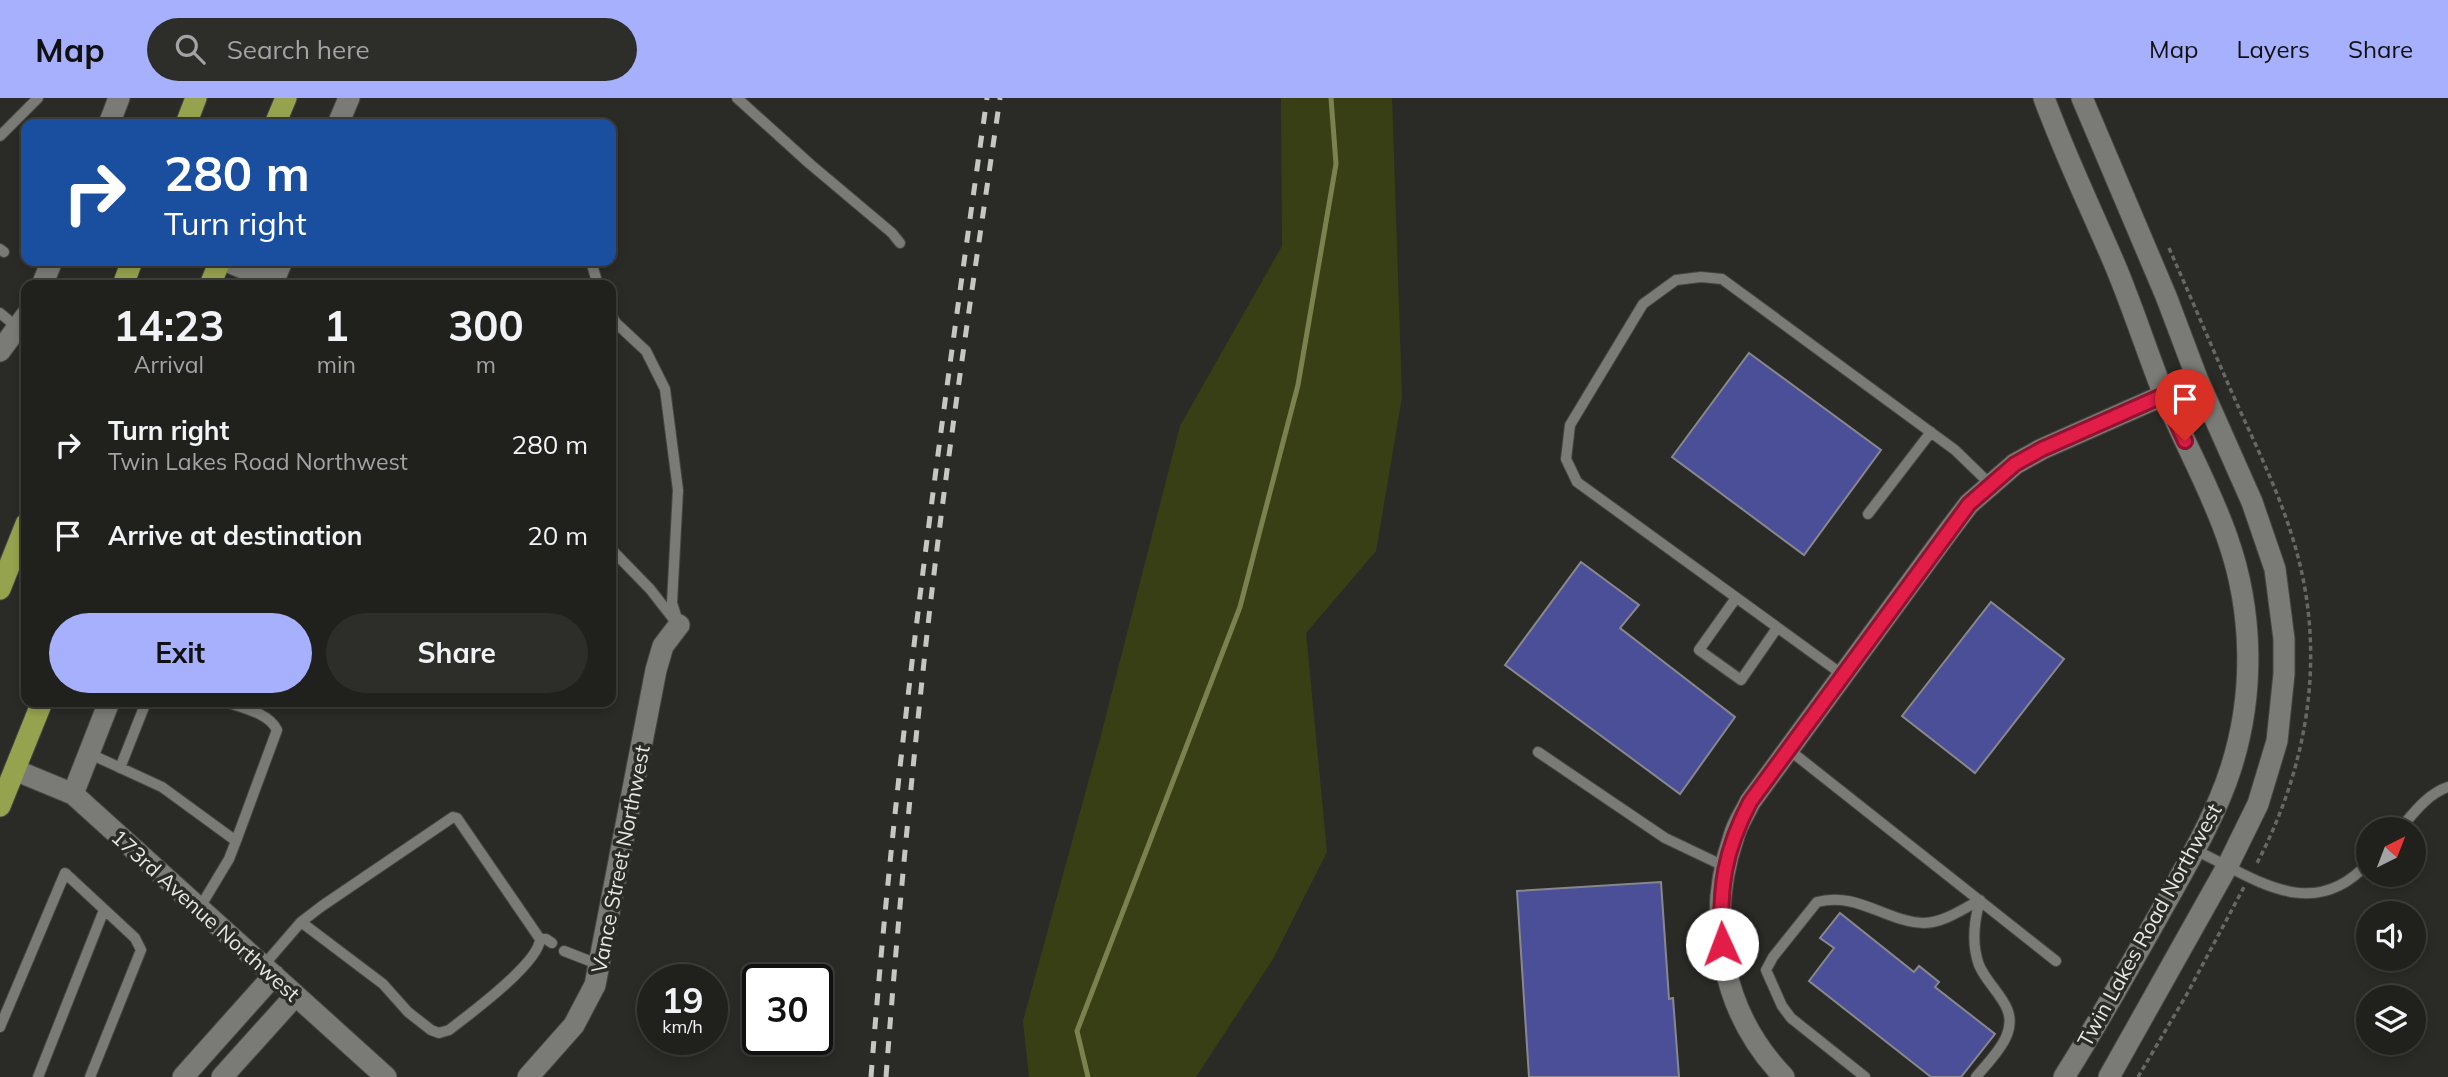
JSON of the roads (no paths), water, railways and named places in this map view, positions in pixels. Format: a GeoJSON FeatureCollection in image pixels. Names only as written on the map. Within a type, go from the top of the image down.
{"type":"FeatureCollection","features":[{"type":"Feature","properties":{"kind":"highway"},"geometry":{"type":"LineString","coordinates":[[188,119],[196,98]]}},
{"type":"Feature","properties":{"kind":"highway"},"geometry":{"type":"LineString","coordinates":[[277,119],[286,98]]}},
{"type":"Feature","properties":{"kind":"highway"},"geometry":{"type":"LineString","coordinates":[[0,589],[21,536]]}},
{"type":"Feature","properties":{"kind":"highway"},"geometry":{"type":"LineString","coordinates":[[0,806],[40,707]]}},
{"type":"Feature","properties":{"kind":"street"},"geometry":{"type":"LineString","coordinates":[[111,119],[119,98]]}},
{"type":"Feature","properties":{"kind":"street"},"geometry":{"type":"LineString","coordinates":[[340,119],[349,98]]}},
{"type":"Feature","properties":{"kind":"street","name":"Twin Lakes Road Northwest"},"geometry":{"type":"LineString","coordinates":[[2044,98],[2060,143],[2116,268],[2164,395],[2226,534],[2236,564],[2247,630],[2246,699],[2232,766],[2221,797],[2195,850],[2119,986],[2064,1077]]}},
{"type":"Feature","properties":{"kind":"street","name":"Twin Lakes Road Northwest"},"geometry":{"type":"LineString","coordinates":[[2082,98],[2166,296],[2197,378],[2252,502],[2275,569],[2284,639],[2284,674],[2277,741],[2258,804],[2228,866],[2109,1077]]}},
{"type":"Feature","properties":{"kind":"street"},"geometry":{"type":"LineString","coordinates":[[237,266],[268,280]]}},
{"type":"Feature","properties":{"kind":"street"},"geometry":{"type":"LineString","coordinates":[[0,351],[21,323]]}},
{"type":"Feature","properties":{"kind":"street"},"geometry":{"type":"LineString","coordinates":[[1784,1077],[1772,1065],[1752,1035],[1734,1000],[1723,962],[1720,898],[1734,834],[1750,802],[1969,504],[2015,464],[2042,449],[2164,395]]}},
{"type":"Feature","properties":{"kind":"street","name":"Vance Street Northwest"},"geometry":{"type":"LineString","coordinates":[[528,1077],[574,1025],[595,985],[656,670],[663,646],[679,625]]}},
{"type":"Feature","properties":{"kind":"street"},"geometry":{"type":"LineString","coordinates":[[73,794],[106,707]]}},
{"type":"Feature","properties":{"kind":"street","name":"173rd Avenue Northwest"},"geometry":{"type":"LineString","coordinates":[[15,770],[73,794],[386,1077]]}},
{"type":"Feature","properties":{"kind":"street"},"geometry":{"type":"LineString","coordinates":[[183,1077],[269,971]]}},
{"type":"Feature","properties":{"kind":"street"},"geometry":{"type":"LineString","coordinates":[[222,1077],[295,996]]}},
{"type":"Feature","properties":{"kind":"lane"},"geometry":{"type":"LineString","coordinates":[[0,136],[38,98]]}},
{"type":"Feature","properties":{"kind":"lane"},"geometry":{"type":"LineString","coordinates":[[737,98],[892,233],[900,243]]}},
{"type":"Feature","properties":{"kind":"lane"},"geometry":{"type":"LineString","coordinates":[[1843,675],[1577,482],[1566,460],[1570,425],[1643,304],[1676,281],[1701,277],[1722,279],[1955,450],[1990,484]]}},
{"type":"Feature","properties":{"kind":"lane"},"geometry":{"type":"LineString","coordinates":[[0,313],[21,322]]}},
{"type":"Feature","properties":{"kind":"lane"},"geometry":{"type":"LineString","coordinates":[[616,323],[646,352],[665,389],[678,490],[672,603],[679,625]]}},
{"type":"Feature","properties":{"kind":"lane"},"geometry":{"type":"LineString","coordinates":[[1868,514],[1931,432]]}},
{"type":"Feature","properties":{"kind":"lane"},"geometry":{"type":"LineString","coordinates":[[616,554],[650,589],[679,625]]}},
{"type":"Feature","properties":{"kind":"lane"},"geometry":{"type":"LineString","coordinates":[[1736,598],[1699,650],[1709,658],[1741,680],[1777,628]]}},
{"type":"Feature","properties":{"kind":"lane"},"geometry":{"type":"LineString","coordinates":[[120,768],[144,707]]}},
{"type":"Feature","properties":{"kind":"lane"},"geometry":{"type":"LineString","coordinates":[[199,909],[229,859],[277,730],[267,718],[239,707]]}},
{"type":"Feature","properties":{"kind":"lane"},"geometry":{"type":"LineString","coordinates":[[1788,749],[2056,961]]}},
{"type":"Feature","properties":{"kind":"lane"},"geometry":{"type":"LineString","coordinates":[[1538,751],[1665,838],[1726,867]]}},
{"type":"Feature","properties":{"kind":"lane"},"geometry":{"type":"LineString","coordinates":[[88,754],[162,787],[236,841]]}},
{"type":"Feature","properties":{"kind":"lane"},"geometry":{"type":"LineString","coordinates":[[2411,817],[2438,790],[2448,787]]}},
{"type":"Feature","properties":{"kind":"lane"},"geometry":{"type":"LineString","coordinates":[[269,971],[301,922],[453,817],[457,818],[540,939],[537,951],[524,967],[449,1030],[439,1033],[430,1030],[408,1012],[383,984],[301,922]]}},
{"type":"Feature","properties":{"kind":"lane"},"geometry":{"type":"LineString","coordinates":[[2195,850],[2273,889],[2291,894],[2305,894],[2334,887],[2356,874]]}},
{"type":"Feature","properties":{"kind":"lane"},"geometry":{"type":"LineString","coordinates":[[0,1027],[65,873],[135,938],[141,950],[90,1077]]}},
{"type":"Feature","properties":{"kind":"lane"},"geometry":{"type":"LineString","coordinates":[[1864,1077],[1791,1018],[1782,1006],[1766,970],[1773,957],[1817,902],[1828,899],[1847,900],[1871,906],[1899,919],[1925,923],[1941,920],[1980,900]]}},
{"type":"Feature","properties":{"kind":"lane"},"geometry":{"type":"LineString","coordinates":[[1976,1077],[2006,1038],[2011,1015],[1979,964],[1973,925],[1980,900]]}},
{"type":"Feature","properties":{"kind":"lane"},"geometry":{"type":"LineString","coordinates":[[38,1077],[104,910]]}},
{"type":"Feature","properties":{"kind":"lane"},"geometry":{"type":"LineString","coordinates":[[540,939],[552,943]]}},
{"type":"Feature","properties":{"kind":"lane"},"geometry":{"type":"LineString","coordinates":[[564,951],[600,965]]}},
{"type":"Feature","properties":{"kind":"waterway"},"geometry":{"type":"LineString","coordinates":[[1088,1077],[1077,1031],[1240,607],[1298,385],[1336,164],[1331,98]]}},
{"type":"Feature","properties":{"kind":"railway"},"geometry":{"type":"LineString","coordinates":[[871,1077],[907,709],[987,98]]}},
{"type":"Feature","properties":{"kind":"railway"},"geometry":{"type":"LineString","coordinates":[[886,1077],[910,800],[935,567],[1000,98]]}}]}
